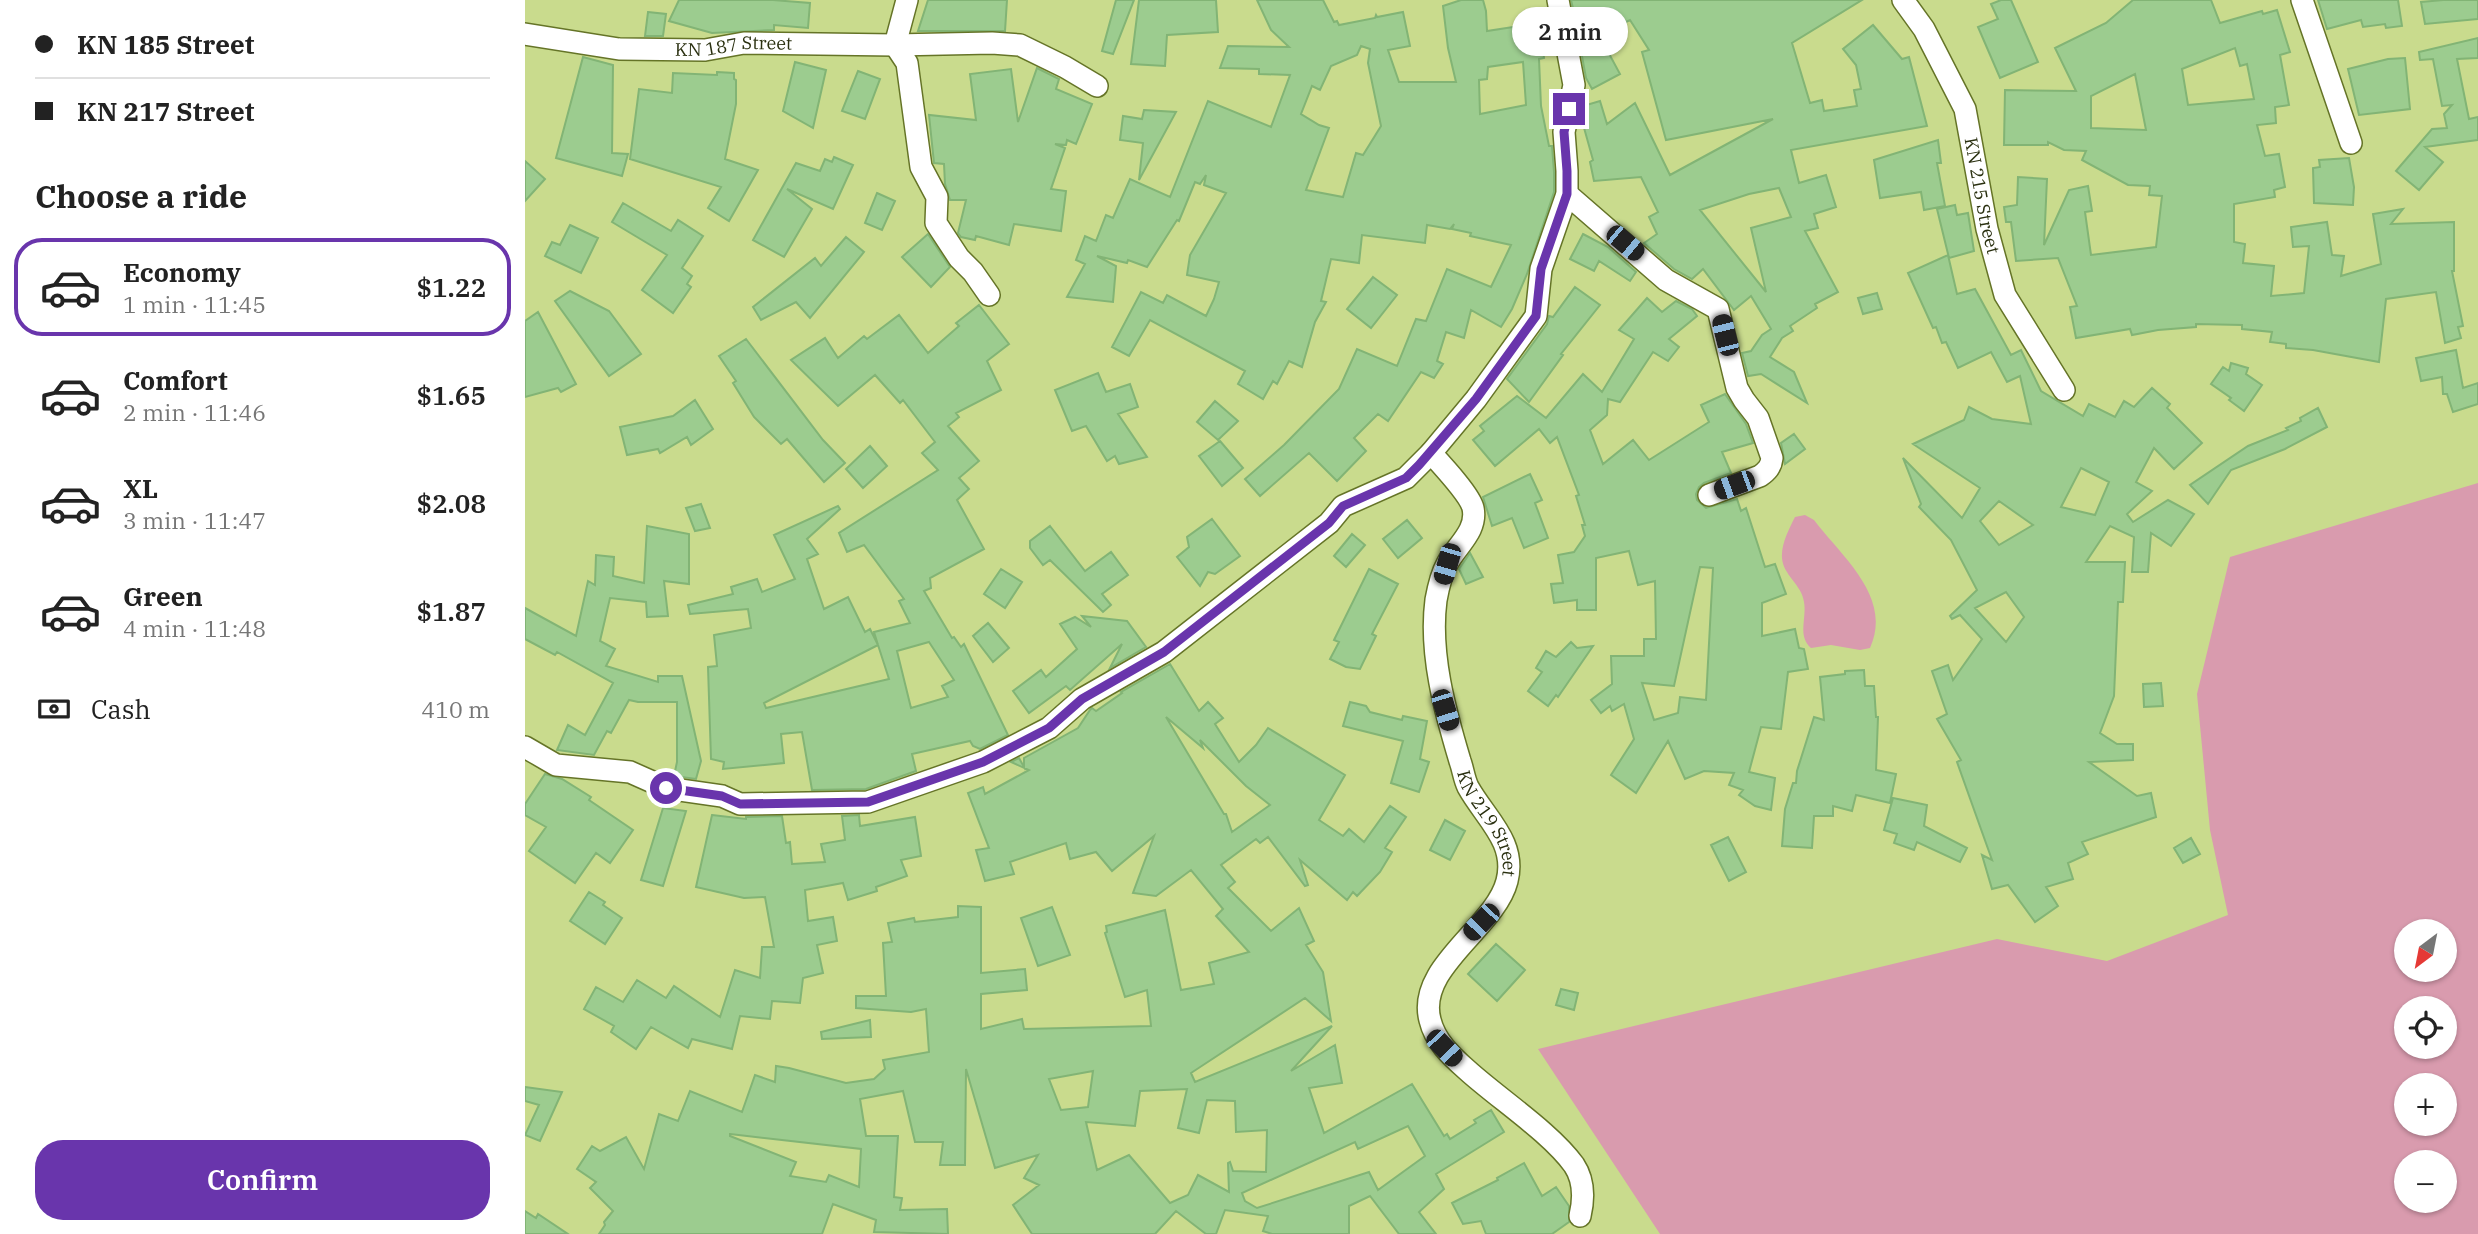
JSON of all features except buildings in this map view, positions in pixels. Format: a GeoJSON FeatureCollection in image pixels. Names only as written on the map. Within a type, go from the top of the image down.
{"type":"FeatureCollection","features":[{"type":"Feature","properties":{"kind":"street"},"geometry":{"type":"LineString","coordinates":[[907,0],[895,45],[907,62],[921,167],[937,197],[936,223],[959,258],[989,295]]}},
{"type":"Feature","properties":{"kind":"street"},"geometry":{"type":"LineString","coordinates":[[525,747],[556,765],[629,772],[666,788],[722,796],[740,804],[868,802],[983,762],[1049,728],[1082,699],[1164,652],[1329,523],[1343,506],[1406,478],[1431,453],[1476,399],[1536,316],[1541,269],[1567,194],[1564,132],[1574,85],[1558,0]]}},
{"type":"Feature","properties":{"kind":"street","name":"KN 215 Street"},"geometry":{"type":"LineString","coordinates":[[1903,0],[1924,29],[1965,109],[1987,229],[2005,295],[2064,390]]}},
{"type":"Feature","properties":{"kind":"street"},"geometry":{"type":"LineString","coordinates":[[2302,0],[2351,143]]}},
{"type":"Feature","properties":{"kind":"street","name":"KN 187 Street"},"geometry":{"type":"LineString","coordinates":[[525,34],[619,49],[705,50],[744,43],[1020,45],[1097,86]]}},
{"type":"Feature","properties":{"kind":"street"},"geometry":{"type":"LineString","coordinates":[[1567,194],[1666,280],[1719,309],[1737,388],[1758,418],[1772,464],[1760,476],[1709,495]]}},
{"type":"Feature","properties":{"kind":"street","name":"KN 219 Street"},"geometry":{"type":"LineString","coordinates":[[1431,453],[1473,507],[1473,522],[1467,536],[1447,564],[1437,599],[1436,640],[1445,710],[1467,786],[1492,820],[1506,846],[1510,867],[1501,898],[1448,962],[1433,986],[1426,1007],[1433,1032],[1444,1048],[1484,1085],[1548,1137],[1575,1167],[1582,1187],[1580,1216]]}},
{"type":"Feature","properties":{"kind":"shaded area"},"geometry":{"type":"Polygon","coordinates":[[[2478,483],[2478,1234],[1660,1234],[1538,1049],[1997,939],[2107,961],[2228,915],[2210,830],[2197,694],[2230,557],[2478,483]]]}},
{"type":"Feature","properties":{"kind":"shaded area"},"geometry":{"type":"Polygon","coordinates":[[[1805,515],[1814,520],[1850,563],[1870,595],[1875,612],[1875,629],[1870,648],[1860,650],[1831,645],[1811,648],[1804,638],[1803,596],[1783,564],[1782,553],[1795,517],[1805,515]]]}},
{"type":"Feature","properties":{"kind":"route"},"geometry":{"type":"LineString","coordinates":[[666,788],[722,796],[740,804],[868,802],[983,762],[1049,728],[1082,699],[1164,652],[1329,523],[1343,506],[1406,478],[1431,453],[1476,399],[1536,316],[1541,269],[1567,194],[1564,132],[1569,109]]}}]}
